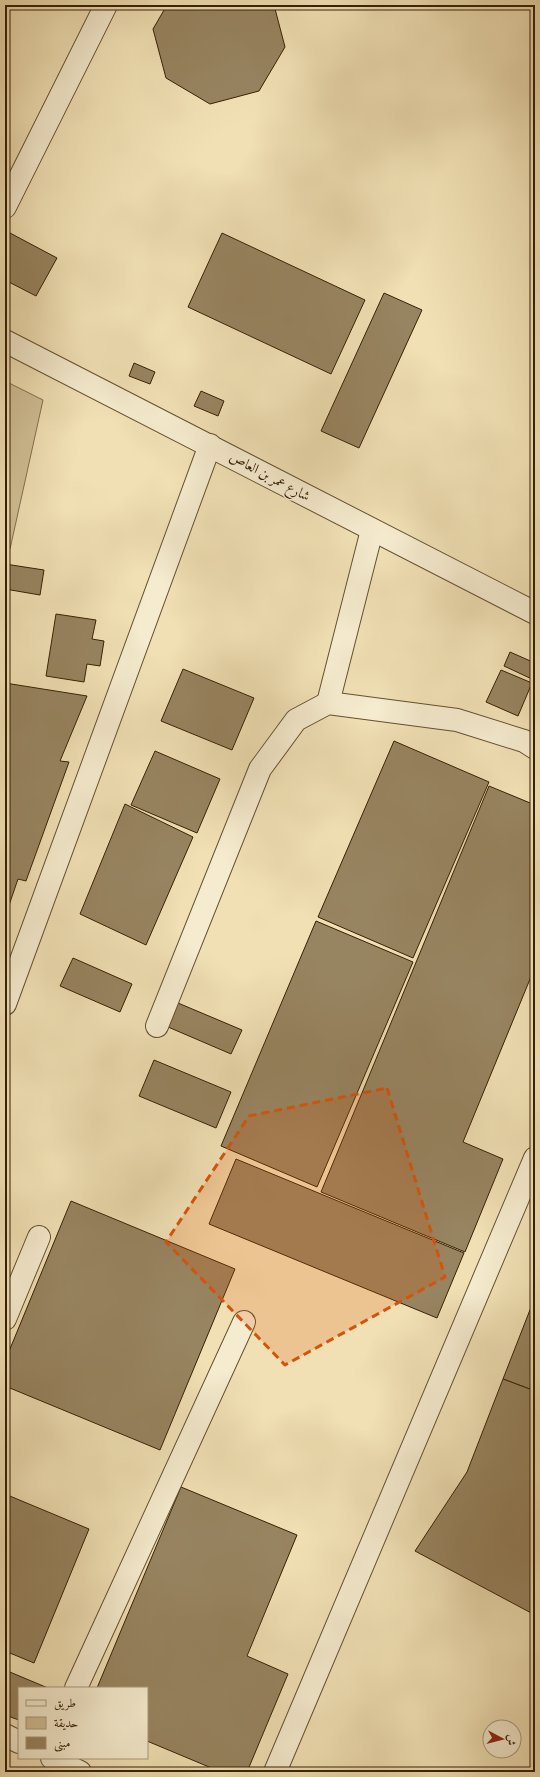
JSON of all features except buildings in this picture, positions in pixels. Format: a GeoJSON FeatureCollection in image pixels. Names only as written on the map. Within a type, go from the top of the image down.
{"type":"FeatureCollection","features":[{"type":"Feature","properties":{"kind":"street"},"geometry":{"type":"LineString","coordinates":[[5,208],[106,5]]}},
{"type":"Feature","properties":{"kind":"street","name":"شارع عمر بن العاص"},"geometry":{"type":"LineString","coordinates":[[5,341],[535,613]]}},
{"type":"Feature","properties":{"kind":"street"},"geometry":{"type":"LineString","coordinates":[[5,1004],[210,445]]}},
{"type":"Feature","properties":{"kind":"street"},"geometry":{"type":"LineString","coordinates":[[328,704],[372,530]]}},
{"type":"Feature","properties":{"kind":"street"},"geometry":{"type":"LineString","coordinates":[[157,1026],[260,769],[296,720],[328,704],[457,720],[524,741],[535,748]]}},
{"type":"Feature","properties":{"kind":"street"},"geometry":{"type":"LineString","coordinates":[[275,1772],[535,1158]]}},
{"type":"Feature","properties":{"kind":"street"},"geometry":{"type":"LineString","coordinates":[[5,1319],[39,1237]]}},
{"type":"Feature","properties":{"kind":"street"},"geometry":{"type":"LineString","coordinates":[[76,1687],[244,1322]]}},
{"type":"Feature","properties":{"kind":"street"},"geometry":{"type":"LineString","coordinates":[[5,1735],[18,1742]]}},
{"type":"Feature","properties":{"kind":"street"},"geometry":{"type":"LineString","coordinates":[[54,1759],[80,1772]]}},
{"type":"Feature","properties":{"kind":"highlighted area"},"geometry":{"type":"Polygon","coordinates":[[[387,1088],[445,1277],[285,1365],[166,1242],[249,1116],[387,1088]]]}},
{"type":"Feature","properties":{"kind":"green space"},"geometry":{"type":"Polygon","coordinates":[[[5,381],[43,400],[10,549],[5,548],[5,381]]]}}]}
